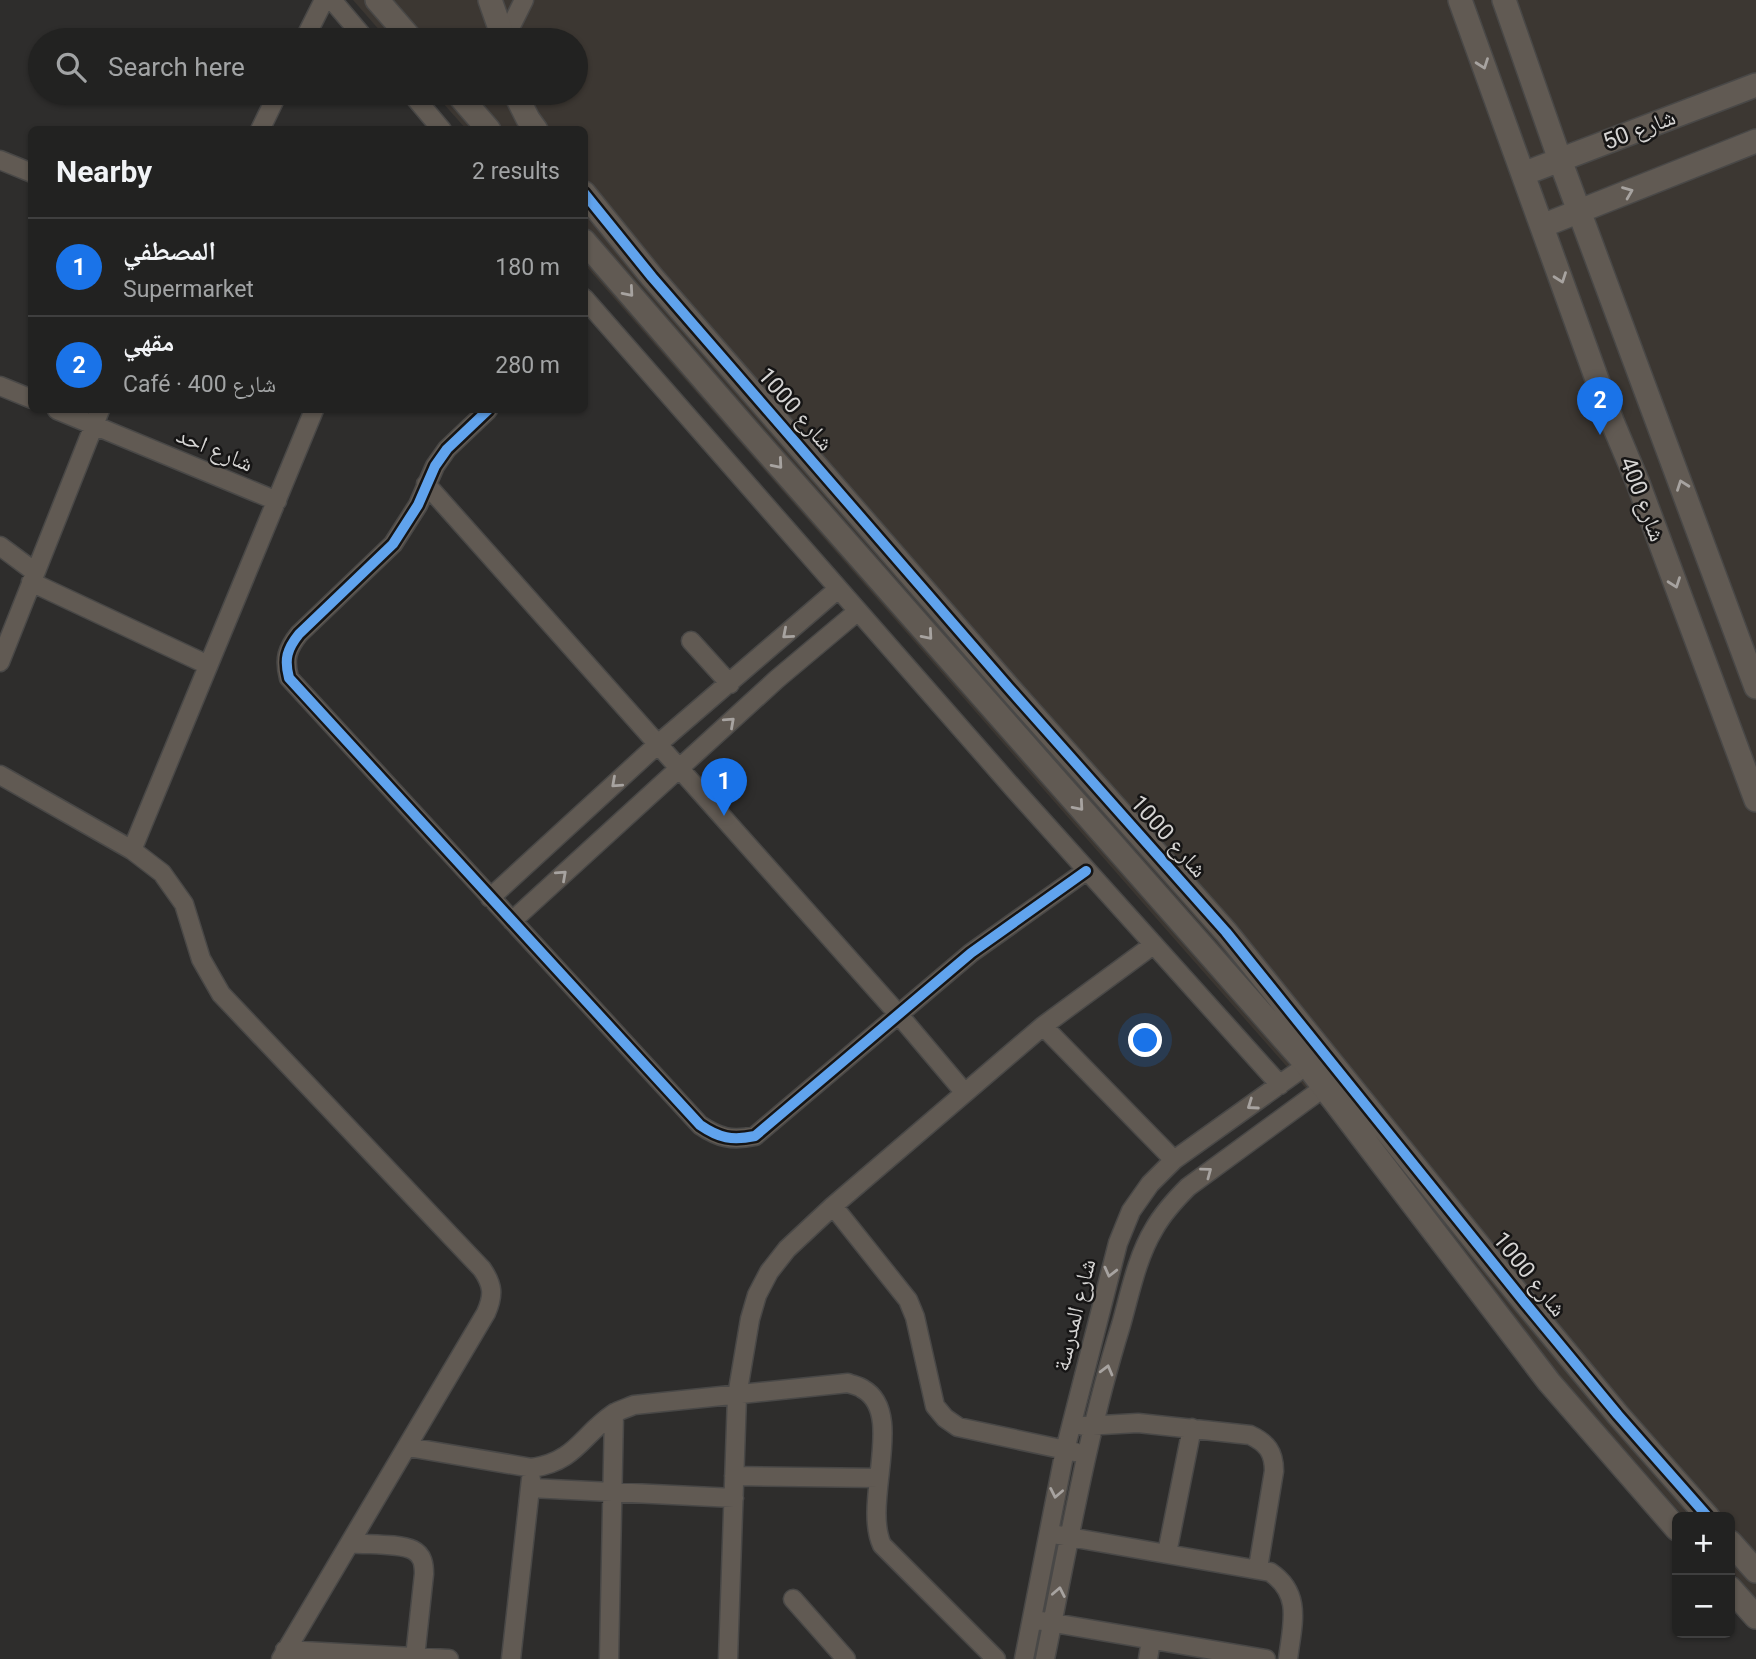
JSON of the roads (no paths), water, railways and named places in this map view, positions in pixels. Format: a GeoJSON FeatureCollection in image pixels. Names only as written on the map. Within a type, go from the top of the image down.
{"type":"FeatureCollection","features":[{"type":"Feature","properties":{"kind":"street"},"geometry":{"type":"LineString","coordinates":[[310,28],[324,0]]}},
{"type":"Feature","properties":{"kind":"street"},"geometry":{"type":"LineString","coordinates":[[332,0],[356,28]]}},
{"type":"Feature","properties":{"kind":"street"},"geometry":{"type":"LineString","coordinates":[[377,0],[402,28]]}},
{"type":"Feature","properties":{"kind":"street"},"geometry":{"type":"LineString","coordinates":[[490,0],[500,28]]}},
{"type":"Feature","properties":{"kind":"street"},"geometry":{"type":"LineString","coordinates":[[510,28],[524,0]]}},
{"type":"Feature","properties":{"kind":"street","name":"شارع 400"},"geometry":{"type":"LineString","coordinates":[[1460,0],[1612,421],[1638,483],[1756,800]]}},
{"type":"Feature","properties":{"kind":"street","name":"شارع 400"},"geometry":{"type":"LineString","coordinates":[[1504,0],[1579,212],[1756,687]]}},
{"type":"Feature","properties":{"kind":"street","name":"شارع 50"},"geometry":{"type":"LineString","coordinates":[[1523,174],[1756,85]]}},
{"type":"Feature","properties":{"kind":"street"},"geometry":{"type":"LineString","coordinates":[[262,126],[272,105]]}},
{"type":"Feature","properties":{"kind":"street"},"geometry":{"type":"LineString","coordinates":[[421,105],[439,126]]}},
{"type":"Feature","properties":{"kind":"street"},"geometry":{"type":"LineString","coordinates":[[467,105],[486,126]]}},
{"type":"Feature","properties":{"kind":"street"},"geometry":{"type":"LineString","coordinates":[[521,105],[533,126]]}},
{"type":"Feature","properties":{"kind":"street"},"geometry":{"type":"LineString","coordinates":[[1542,226],[1756,141]]}},
{"type":"Feature","properties":{"kind":"street"},"geometry":{"type":"LineString","coordinates":[[0,160],[28,171]]}},
{"type":"Feature","properties":{"kind":"street","name":"شارع 1000"},"geometry":{"type":"LineString","coordinates":[[588,198],[643,267],[1009,688],[1226,932],[1526,1304],[1618,1415],[1704,1512]]}},
{"type":"Feature","properties":{"kind":"street","name":"شارع 1000"},"geometry":{"type":"LineString","coordinates":[[588,246],[1326,1087],[1549,1382],[1672,1523]]}},
{"type":"Feature","properties":{"kind":"street"},"geometry":{"type":"LineString","coordinates":[[588,310],[1086,871],[1280,1085]]}},
{"type":"Feature","properties":{"kind":"street"},"geometry":{"type":"LineString","coordinates":[[0,386],[28,397]]}},
{"type":"Feature","properties":{"kind":"street","name":"شارع احد"},"geometry":{"type":"LineString","coordinates":[[74,413],[97,417],[276,501]]}},
{"type":"Feature","properties":{"kind":"street"},"geometry":{"type":"LineString","coordinates":[[132,850],[313,413]]}},
{"type":"Feature","properties":{"kind":"street"},"geometry":{"type":"LineString","coordinates":[[485,413],[447,449],[426,484],[407,526],[393,544],[299,634],[289,647],[285,662],[289,678],[700,1125],[716,1136],[736,1140],[755,1136],[971,953],[1086,871]]}},
{"type":"Feature","properties":{"kind":"street"},"geometry":{"type":"LineString","coordinates":[[0,662],[97,417]]}},
{"type":"Feature","properties":{"kind":"street"},"geometry":{"type":"LineString","coordinates":[[426,484],[899,1015],[965,1093]]}},
{"type":"Feature","properties":{"kind":"street"},"geometry":{"type":"LineString","coordinates":[[0,546],[33,577],[208,665]]}},
{"type":"Feature","properties":{"kind":"street"},"geometry":{"type":"LineString","coordinates":[[490,898],[658,744],[838,589]]}},
{"type":"Feature","properties":{"kind":"street"},"geometry":{"type":"LineString","coordinates":[[512,921],[777,679],[858,611]]}},
{"type":"Feature","properties":{"kind":"street"},"geometry":{"type":"LineString","coordinates":[[691,641],[730,684]]}},
{"type":"Feature","properties":{"kind":"street"},"geometry":{"type":"LineString","coordinates":[[759,658],[777,679]]}},
{"type":"Feature","properties":{"kind":"street"},"geometry":{"type":"LineString","coordinates":[[0,775],[132,850],[162,873],[184,904],[201,959],[221,994],[482,1269],[491,1282],[492,1299],[486,1313],[283,1655],[449,1659]]}},
{"type":"Feature","properties":{"kind":"street"},"geometry":{"type":"LineString","coordinates":[[728,1659],[737,1396],[750,1319],[757,1295],[769,1272],[787,1249],[833,1206],[1042,1026],[1153,945]]}},
{"type":"Feature","properties":{"kind":"street"},"geometry":{"type":"LineString","coordinates":[[1042,1026],[1174,1160]]}},
{"type":"Feature","properties":{"kind":"street","name":"شارع المدرسة"},"geometry":{"type":"LineString","coordinates":[[1024,1659],[1070,1429],[1118,1243],[1131,1211],[1150,1184],[1174,1160],[1307,1065]]}},
{"type":"Feature","properties":{"kind":"street","name":"شارع المدرسة"},"geometry":{"type":"LineString","coordinates":[[1045,1659],[1093,1425],[1142,1255],[1153,1230],[1168,1207],[1188,1187],[1326,1087]]}},
{"type":"Feature","properties":{"kind":"street"},"geometry":{"type":"LineString","coordinates":[[833,1206],[908,1300],[915,1317],[935,1406],[945,1418],[958,1427],[1087,1454]]}},
{"type":"Feature","properties":{"kind":"street"},"geometry":{"type":"LineString","coordinates":[[408,1447],[532,1468],[565,1458],[614,1413],[634,1405],[848,1383],[865,1389],[877,1402],[884,1418],[875,1523],[882,1545],[996,1659]]}},
{"type":"Feature","properties":{"kind":"street"},"geometry":{"type":"LineString","coordinates":[[609,1659],[614,1413]]}},
{"type":"Feature","properties":{"kind":"street"},"geometry":{"type":"LineString","coordinates":[[1070,1429],[1138,1423],[1250,1435],[1261,1440],[1274,1459],[1274,1471],[1258,1568]]}},
{"type":"Feature","properties":{"kind":"street"},"geometry":{"type":"LineString","coordinates":[[1167,1553],[1192,1429]]}},
{"type":"Feature","properties":{"kind":"street"},"geometry":{"type":"LineString","coordinates":[[511,1659],[532,1468]]}},
{"type":"Feature","properties":{"kind":"street"},"geometry":{"type":"LineString","coordinates":[[734,1476],[879,1478]]}},
{"type":"Feature","properties":{"kind":"street"},"geometry":{"type":"LineString","coordinates":[[530,1488],[734,1498]]}},
{"type":"Feature","properties":{"kind":"street"},"geometry":{"type":"LineString","coordinates":[[1048,1533],[1270,1572],[1288,1588],[1292,1600],[1289,1659]]}},
{"type":"Feature","properties":{"kind":"street"},"geometry":{"type":"LineString","coordinates":[[350,1543],[404,1548],[413,1550],[420,1556],[424,1574],[415,1657]]}},
{"type":"Feature","properties":{"kind":"street"},"geometry":{"type":"LineString","coordinates":[[1735,1548],[1756,1571]]}},
{"type":"Feature","properties":{"kind":"street"},"geometry":{"type":"LineString","coordinates":[[1735,1594],[1756,1617]]}},
{"type":"Feature","properties":{"kind":"street"},"geometry":{"type":"LineString","coordinates":[[793,1599],[846,1659]]}},
{"type":"Feature","properties":{"kind":"street"},"geometry":{"type":"LineString","coordinates":[[1031,1620],[1151,1640],[1196,1653],[1266,1659]]}},
{"type":"Feature","properties":{"kind":"street"},"geometry":{"type":"LineString","coordinates":[[1148,1659],[1151,1640]]}},
{"type":"Feature","properties":{"kind":"place","name":"مقهي"},"geometry":{"type":"Point","coordinates":[1600,435]}},
{"type":"Feature","properties":{"kind":"place","name":"المصطفي"},"geometry":{"type":"Point","coordinates":[724,816]}}]}
